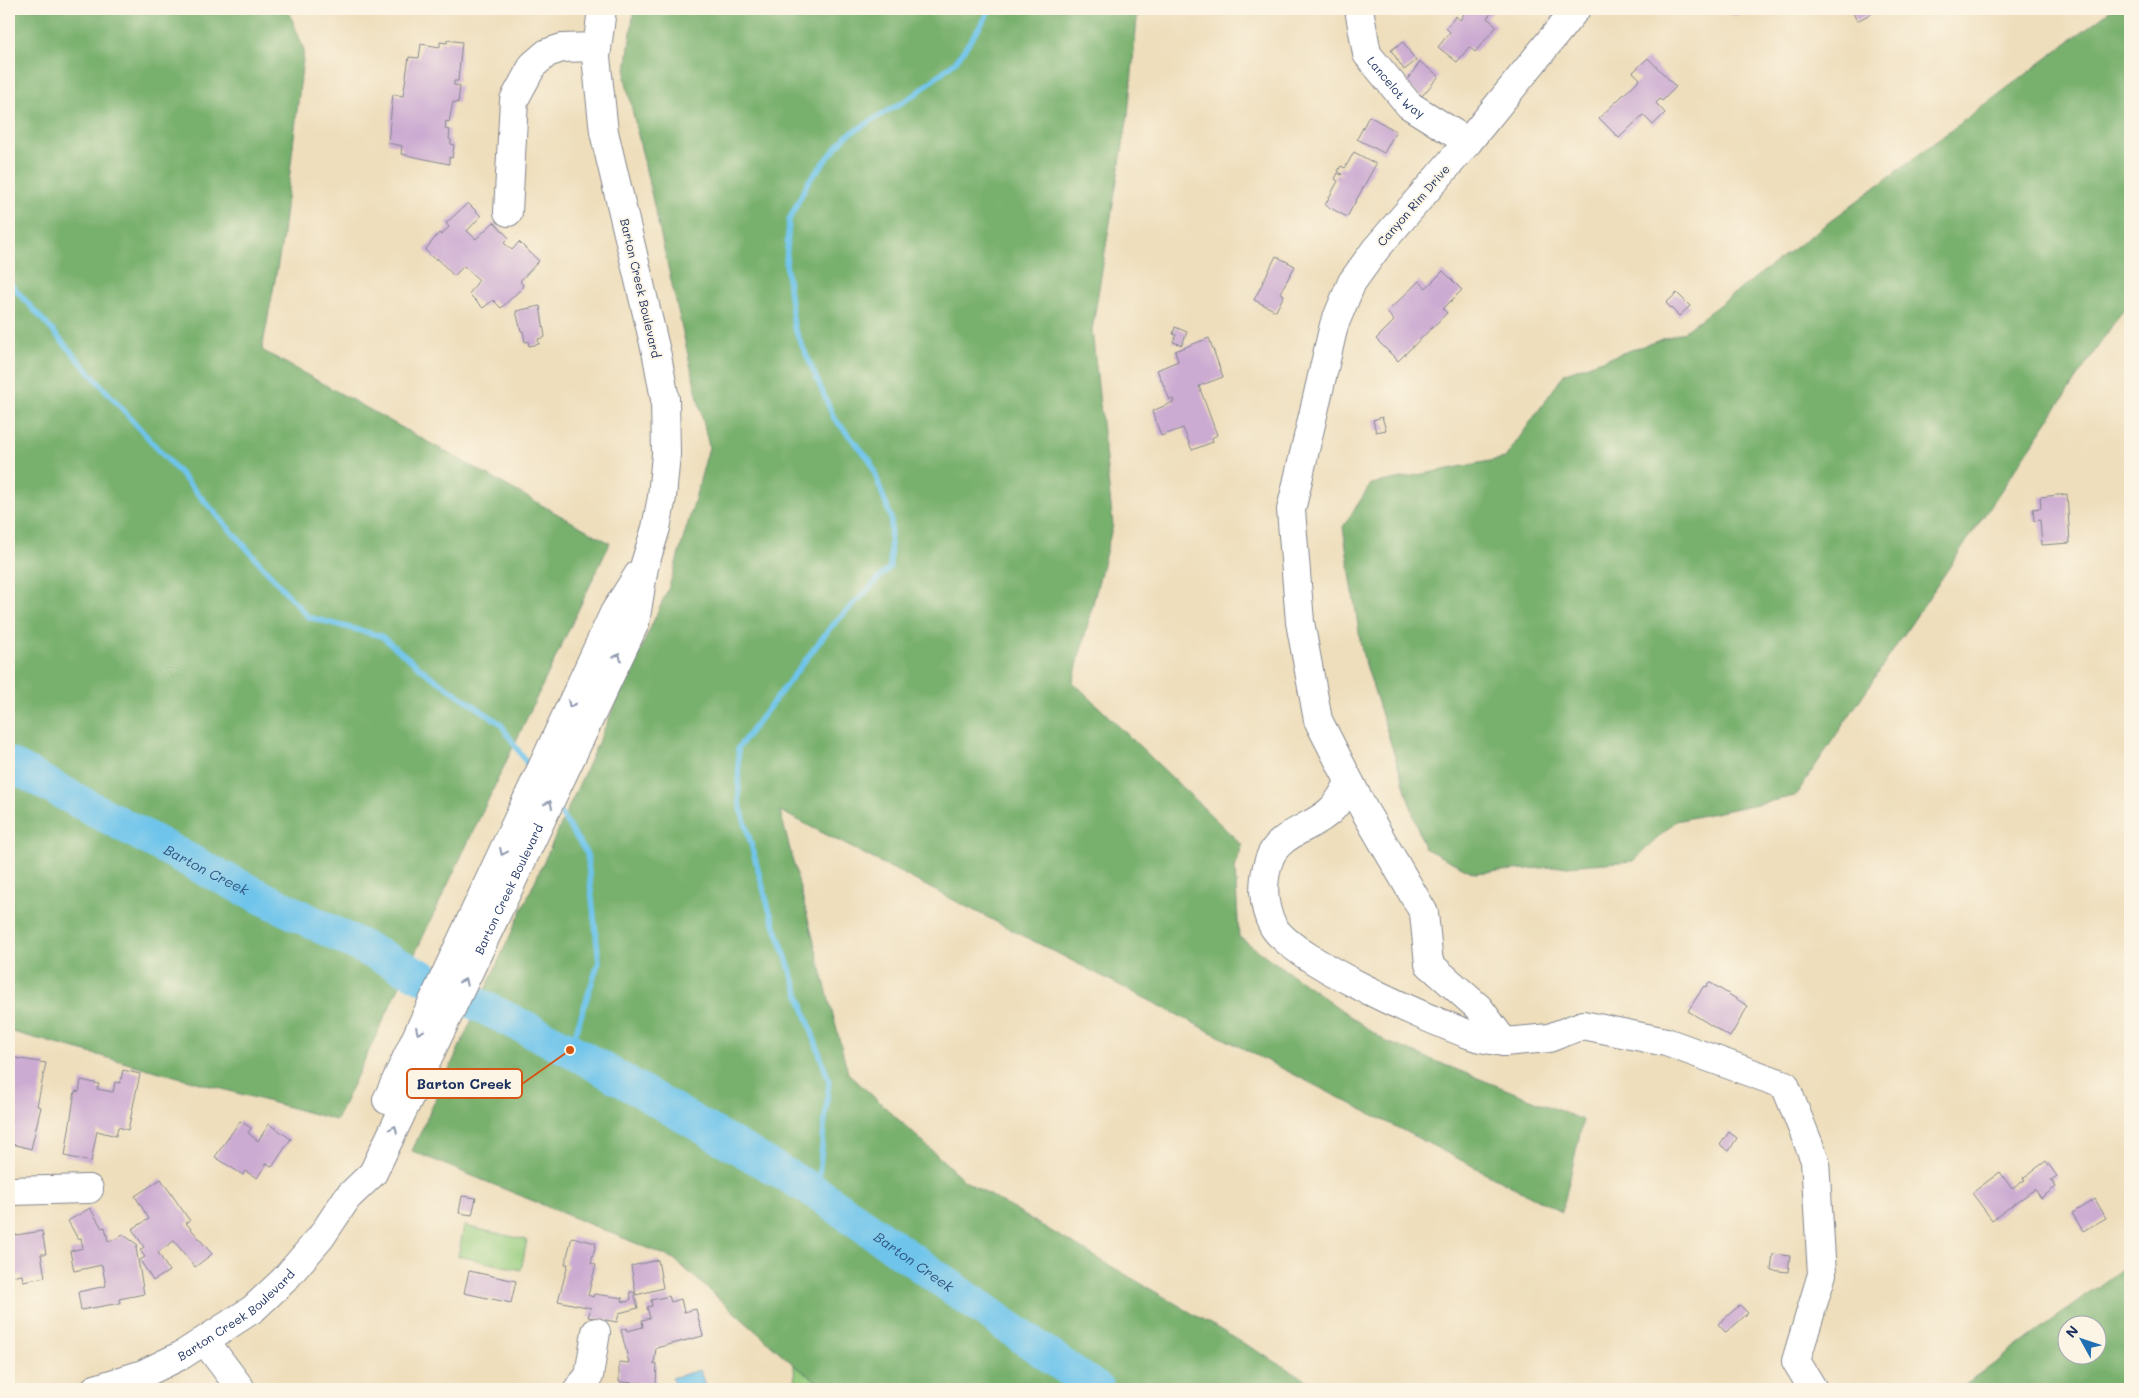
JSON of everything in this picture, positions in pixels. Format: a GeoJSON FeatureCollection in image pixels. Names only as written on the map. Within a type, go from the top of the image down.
{"type":"FeatureCollection","features":[{"type":"Feature","properties":{"kind":"street","name":"Barton Creek Boulevard"},"geometry":{"type":"LineString","coordinates":[[95,1389],[143,1374],[182,1356],[253,1309],[284,1280],[321,1237],[365,1168],[624,618],[644,566],[656,528],[662,497],[666,454],[665,399],[657,356],[604,132],[599,93],[597,47],[602,9]]}},
{"type":"Feature","properties":{"kind":"street","name":"Lancelot Way"},"geometry":{"type":"LineString","coordinates":[[1359,9],[1367,54],[1410,105],[1468,142]]}},
{"type":"Feature","properties":{"kind":"street","name":"Canyon Rim Drive"},"geometry":{"type":"LineString","coordinates":[[1504,1042],[1479,1008],[1429,964],[1424,913],[1350,783],[1318,720],[1300,622],[1291,510],[1334,325],[1352,282],[1375,250],[1468,142],[1576,9]]}},
{"type":"Feature","properties":{"kind":"street"},"geometry":{"type":"LineString","coordinates":[[508,212],[514,100],[528,74],[533,65],[547,53],[562,48],[597,47]]}},
{"type":"Feature","properties":{"kind":"street"},"geometry":{"type":"LineString","coordinates":[[1350,783],[1334,808],[1280,844],[1270,858],[1265,876],[1264,905],[1273,927],[1292,947],[1374,994],[1472,1036],[1504,1042],[1549,1038],[1583,1025],[1666,1042],[1785,1085],[1814,1160],[1822,1274],[1796,1361],[1812,1389]]}},
{"type":"Feature","properties":{"kind":"street"},"geometry":{"type":"LineString","coordinates":[[9,1191],[89,1189]]}},
{"type":"Feature","properties":{"kind":"street"},"geometry":{"type":"LineString","coordinates":[[578,1389],[589,1376],[596,1332]]}},
{"type":"Feature","properties":{"kind":"street"},"geometry":{"type":"LineString","coordinates":[[205,1341],[242,1389]]}},
{"type":"Feature","properties":{"kind":"green space"},"geometry":{"type":"Polygon","coordinates":[[[9,9],[288,9],[304,50],[282,242],[262,350],[610,543],[336,1120],[9,1031],[9,9]]]}},
{"type":"Feature","properties":{"kind":"green space"},"geometry":{"type":"Polygon","coordinates":[[[634,9],[1138,9],[1128,115],[1092,330],[1113,525],[1073,682],[1242,845],[1235,868],[1239,937],[1385,1041],[1583,1120],[1562,1212],[780,811],[848,1073],[965,1181],[1322,1389],[828,1389],[794,1365],[674,1259],[412,1151],[669,587],[709,447],[625,78],[634,9]]]}},
{"type":"Feature","properties":{"kind":"green space"},"geometry":{"type":"Polygon","coordinates":[[[2112,9],[2130,9],[2130,304],[2118,317],[1795,796],[1676,821],[1633,861],[1474,873],[1424,848],[1362,652],[1343,527],[1371,484],[1505,458],[1565,373],[1683,332],[2112,9]]]}},
{"type":"Feature","properties":{"kind":"green space"},"geometry":{"type":"Polygon","coordinates":[[[464,1226],[527,1240],[521,1270],[458,1256],[464,1226]]]}},
{"type":"Feature","properties":{"kind":"green space"},"geometry":{"type":"Polygon","coordinates":[[[2130,1263],[2130,1389],[1960,1389],[2056,1318],[2056,1366],[2106,1366],[2106,1316],[2058,1316],[2130,1263]]]}},
{"type":"Feature","properties":{"kind":"green space"},"geometry":{"type":"Polygon","coordinates":[[[794,1365],[828,1389],[795,1389],[794,1365]]]}},
{"type":"Feature","properties":{"kind":"water"},"geometry":{"type":"Polygon","coordinates":[[[700,1370],[706,1389],[676,1389],[672,1378],[700,1370]]]}},
{"type":"Feature","properties":{"kind":"building"},"geometry":{"type":"Polygon","coordinates":[[[1467,9],[1495,9],[1487,18],[1497,26],[1475,52],[1469,47],[1457,62],[1438,47],[1450,32],[1446,28],[1456,16],[1460,20],[1467,9]]]}},
{"type":"Feature","properties":{"kind":"building"},"geometry":{"type":"Polygon","coordinates":[[[1731,9],[1753,9],[1734,16],[1731,9]]]}},
{"type":"Feature","properties":{"kind":"building"},"geometry":{"type":"Polygon","coordinates":[[[1851,9],[1880,9],[1857,21],[1851,9]]]}},
{"type":"Feature","properties":{"kind":"building"},"geometry":{"type":"Polygon","coordinates":[[[447,40],[462,42],[458,81],[454,81],[454,85],[460,86],[458,103],[453,102],[449,122],[446,121],[445,129],[450,130],[449,139],[451,144],[454,145],[452,158],[449,157],[449,164],[401,154],[402,146],[388,143],[393,94],[403,96],[409,57],[419,58],[421,44],[440,47],[440,42],[447,43],[447,40]]]}},
{"type":"Feature","properties":{"kind":"building"},"geometry":{"type":"Polygon","coordinates":[[[1403,42],[1416,61],[1404,70],[1391,50],[1403,42]]]}},
{"type":"Feature","properties":{"kind":"building"},"geometry":{"type":"Polygon","coordinates":[[[1648,58],[1676,87],[1662,101],[1660,99],[1656,103],[1665,113],[1653,125],[1643,115],[1619,138],[1599,118],[1640,79],[1633,72],[1648,58]]]}},
{"type":"Feature","properties":{"kind":"building"},"geometry":{"type":"Polygon","coordinates":[[[1420,62],[1439,76],[1422,96],[1404,84],[1420,62]]]}},
{"type":"Feature","properties":{"kind":"building"},"geometry":{"type":"Polygon","coordinates":[[[1369,116],[1396,131],[1384,153],[1357,139],[1369,116]]]}},
{"type":"Feature","properties":{"kind":"building"},"geometry":{"type":"Polygon","coordinates":[[[1354,152],[1376,164],[1347,217],[1325,205],[1338,181],[1335,179],[1338,173],[1342,174],[1338,171],[1341,166],[1345,168],[1354,152]]]}},
{"type":"Feature","properties":{"kind":"building"},"geometry":{"type":"Polygon","coordinates":[[[468,203],[481,216],[467,231],[476,239],[494,222],[509,238],[504,243],[512,250],[519,242],[539,261],[520,281],[523,285],[521,289],[501,308],[493,300],[483,308],[469,294],[479,280],[464,266],[454,276],[437,258],[435,260],[425,250],[439,233],[441,235],[449,227],[446,223],[468,203]]]}},
{"type":"Feature","properties":{"kind":"building"},"geometry":{"type":"Polygon","coordinates":[[[1276,256],[1295,266],[1280,293],[1284,295],[1276,311],[1254,300],[1276,256]]]}},
{"type":"Feature","properties":{"kind":"building"},"geometry":{"type":"Polygon","coordinates":[[[1443,271],[1462,290],[1443,309],[1447,313],[1398,361],[1376,339],[1394,321],[1387,312],[1419,281],[1426,288],[1443,271]]]}},
{"type":"Feature","properties":{"kind":"building"},"geometry":{"type":"Polygon","coordinates":[[[1677,293],[1690,306],[1679,316],[1666,303],[1677,293]]]}},
{"type":"Feature","properties":{"kind":"building"},"geometry":{"type":"Polygon","coordinates":[[[540,306],[545,337],[538,339],[539,344],[529,346],[528,341],[525,342],[516,311],[540,306]]]}},
{"type":"Feature","properties":{"kind":"building"},"geometry":{"type":"Polygon","coordinates":[[[1175,327],[1187,332],[1182,345],[1173,342],[1176,335],[1173,334],[1175,327]]]}},
{"type":"Feature","properties":{"kind":"building"},"geometry":{"type":"Polygon","coordinates":[[[1209,338],[1223,377],[1199,386],[1217,435],[1212,438],[1213,442],[1192,450],[1183,428],[1161,436],[1152,411],[1174,402],[1173,399],[1170,400],[1157,370],[1178,361],[1175,351],[1209,338]]]}},
{"type":"Feature","properties":{"kind":"building"},"geometry":{"type":"Polygon","coordinates":[[[1382,417],[1386,430],[1376,432],[1373,420],[1382,417]]]}},
{"type":"Feature","properties":{"kind":"building"},"geometry":{"type":"Polygon","coordinates":[[[2067,494],[2070,543],[2042,545],[2040,520],[2034,521],[2033,509],[2041,508],[2040,497],[2067,494]]]}},
{"type":"Feature","properties":{"kind":"building"},"geometry":{"type":"Polygon","coordinates":[[[1709,982],[1748,1006],[1730,1037],[1688,1011],[1704,986],[1706,987],[1709,982]]]}},
{"type":"Feature","properties":{"kind":"building"},"geometry":{"type":"Polygon","coordinates":[[[9,1057],[46,1063],[37,1106],[41,1107],[31,1149],[9,1143],[9,1126],[12,1118],[9,1118],[9,1057]]]}},
{"type":"Feature","properties":{"kind":"building"},"geometry":{"type":"Polygon","coordinates":[[[123,1070],[140,1074],[128,1130],[118,1127],[116,1136],[97,1131],[91,1162],[65,1156],[75,1091],[79,1092],[81,1080],[99,1084],[97,1089],[113,1092],[115,1082],[120,1083],[123,1070]]]}},
{"type":"Feature","properties":{"kind":"building"},"geometry":{"type":"Polygon","coordinates":[[[240,1121],[251,1128],[248,1133],[258,1141],[269,1124],[291,1139],[272,1167],[267,1163],[257,1178],[245,1171],[243,1175],[215,1157],[240,1121]]]}},
{"type":"Feature","properties":{"kind":"building"},"geometry":{"type":"Polygon","coordinates":[[[1729,1132],[1737,1138],[1729,1151],[1720,1145],[1729,1132]]]}},
{"type":"Feature","properties":{"kind":"building"},"geometry":{"type":"Polygon","coordinates":[[[2046,1161],[2057,1176],[2051,1180],[2056,1187],[2041,1198],[2035,1189],[1992,1220],[1972,1193],[2000,1172],[2012,1189],[2046,1161]]]}},
{"type":"Feature","properties":{"kind":"building"},"geometry":{"type":"Polygon","coordinates":[[[161,1179],[190,1221],[186,1223],[212,1254],[195,1267],[174,1241],[158,1252],[169,1271],[153,1281],[140,1260],[145,1257],[140,1250],[144,1247],[132,1229],[149,1219],[135,1196],[161,1179]]]}},
{"type":"Feature","properties":{"kind":"building"},"geometry":{"type":"Polygon","coordinates":[[[462,1196],[476,1198],[472,1215],[459,1213],[462,1196]]]}},
{"type":"Feature","properties":{"kind":"building"},"geometry":{"type":"Polygon","coordinates":[[[2095,1199],[2106,1218],[2083,1231],[2072,1213],[2095,1199]]]}},
{"type":"Feature","properties":{"kind":"building"},"geometry":{"type":"Polygon","coordinates":[[[90,1208],[102,1228],[105,1227],[108,1241],[119,1238],[122,1234],[138,1245],[136,1248],[144,1294],[119,1299],[120,1303],[81,1310],[78,1292],[106,1286],[102,1265],[74,1271],[70,1251],[83,1248],[81,1238],[78,1239],[68,1221],[90,1208]]]}},
{"type":"Feature","properties":{"kind":"building"},"geometry":{"type":"Polygon","coordinates":[[[42,1231],[46,1254],[41,1254],[45,1277],[23,1281],[22,1275],[9,1277],[9,1236],[42,1231]]]}},
{"type":"Feature","properties":{"kind":"building"},"geometry":{"type":"Polygon","coordinates":[[[572,1237],[596,1243],[591,1263],[596,1265],[588,1295],[593,1297],[594,1294],[623,1298],[622,1301],[627,1302],[631,1299],[630,1292],[634,1292],[638,1308],[619,1313],[617,1322],[588,1317],[591,1308],[558,1301],[568,1264],[565,1264],[572,1237]]]}},
{"type":"Feature","properties":{"kind":"building"},"geometry":{"type":"Polygon","coordinates":[[[1773,1254],[1790,1256],[1788,1272],[1771,1270],[1773,1254]]]}},
{"type":"Feature","properties":{"kind":"building"},"geometry":{"type":"Polygon","coordinates":[[[658,1260],[663,1288],[636,1295],[631,1266],[658,1260]]]}},
{"type":"Feature","properties":{"kind":"building"},"geometry":{"type":"Polygon","coordinates":[[[469,1271],[516,1281],[511,1303],[464,1293],[469,1271]]]}},
{"type":"Feature","properties":{"kind":"building"},"geometry":{"type":"Polygon","coordinates":[[[669,1296],[671,1302],[681,1299],[684,1312],[696,1309],[703,1336],[656,1348],[654,1365],[657,1364],[656,1384],[653,1389],[642,1389],[642,1383],[619,1382],[619,1362],[629,1363],[621,1330],[626,1328],[627,1331],[643,1327],[642,1320],[650,1318],[647,1307],[652,1306],[651,1300],[669,1296]]]}},
{"type":"Feature","properties":{"kind":"building"},"geometry":{"type":"Polygon","coordinates":[[[1740,1305],[1748,1313],[1726,1333],[1718,1324],[1740,1305]]]}},
{"type":"Feature","properties":{"kind":"waterway"},"geometry":{"type":"LineString","coordinates":[[817,1193],[829,1081],[769,909],[739,801],[738,748],[830,628],[890,567],[891,518],[870,460],[834,418],[794,327],[786,264],[789,220],[808,182],[846,136],[916,94],[957,60],[986,17],[989,9]]}},
{"type":"Feature","properties":{"kind":"waterway"},"geometry":{"type":"LineString","coordinates":[[9,282],[308,617],[381,636],[429,675],[500,723],[532,771]]}},
{"type":"Feature","properties":{"kind":"waterway","name":"Barton Creek"},"geometry":{"type":"LineString","coordinates":[[9,764],[209,871],[570,1050],[817,1193],[1097,1389]]}},
{"type":"Feature","properties":{"kind":"waterway"},"geometry":{"type":"LineString","coordinates":[[557,808],[587,854],[599,961],[570,1050]]}},
{"type":"Feature","properties":{"kind":"place","name":"Barton Creek"},"geometry":{"type":"Point","coordinates":[570,1050]}}]}
